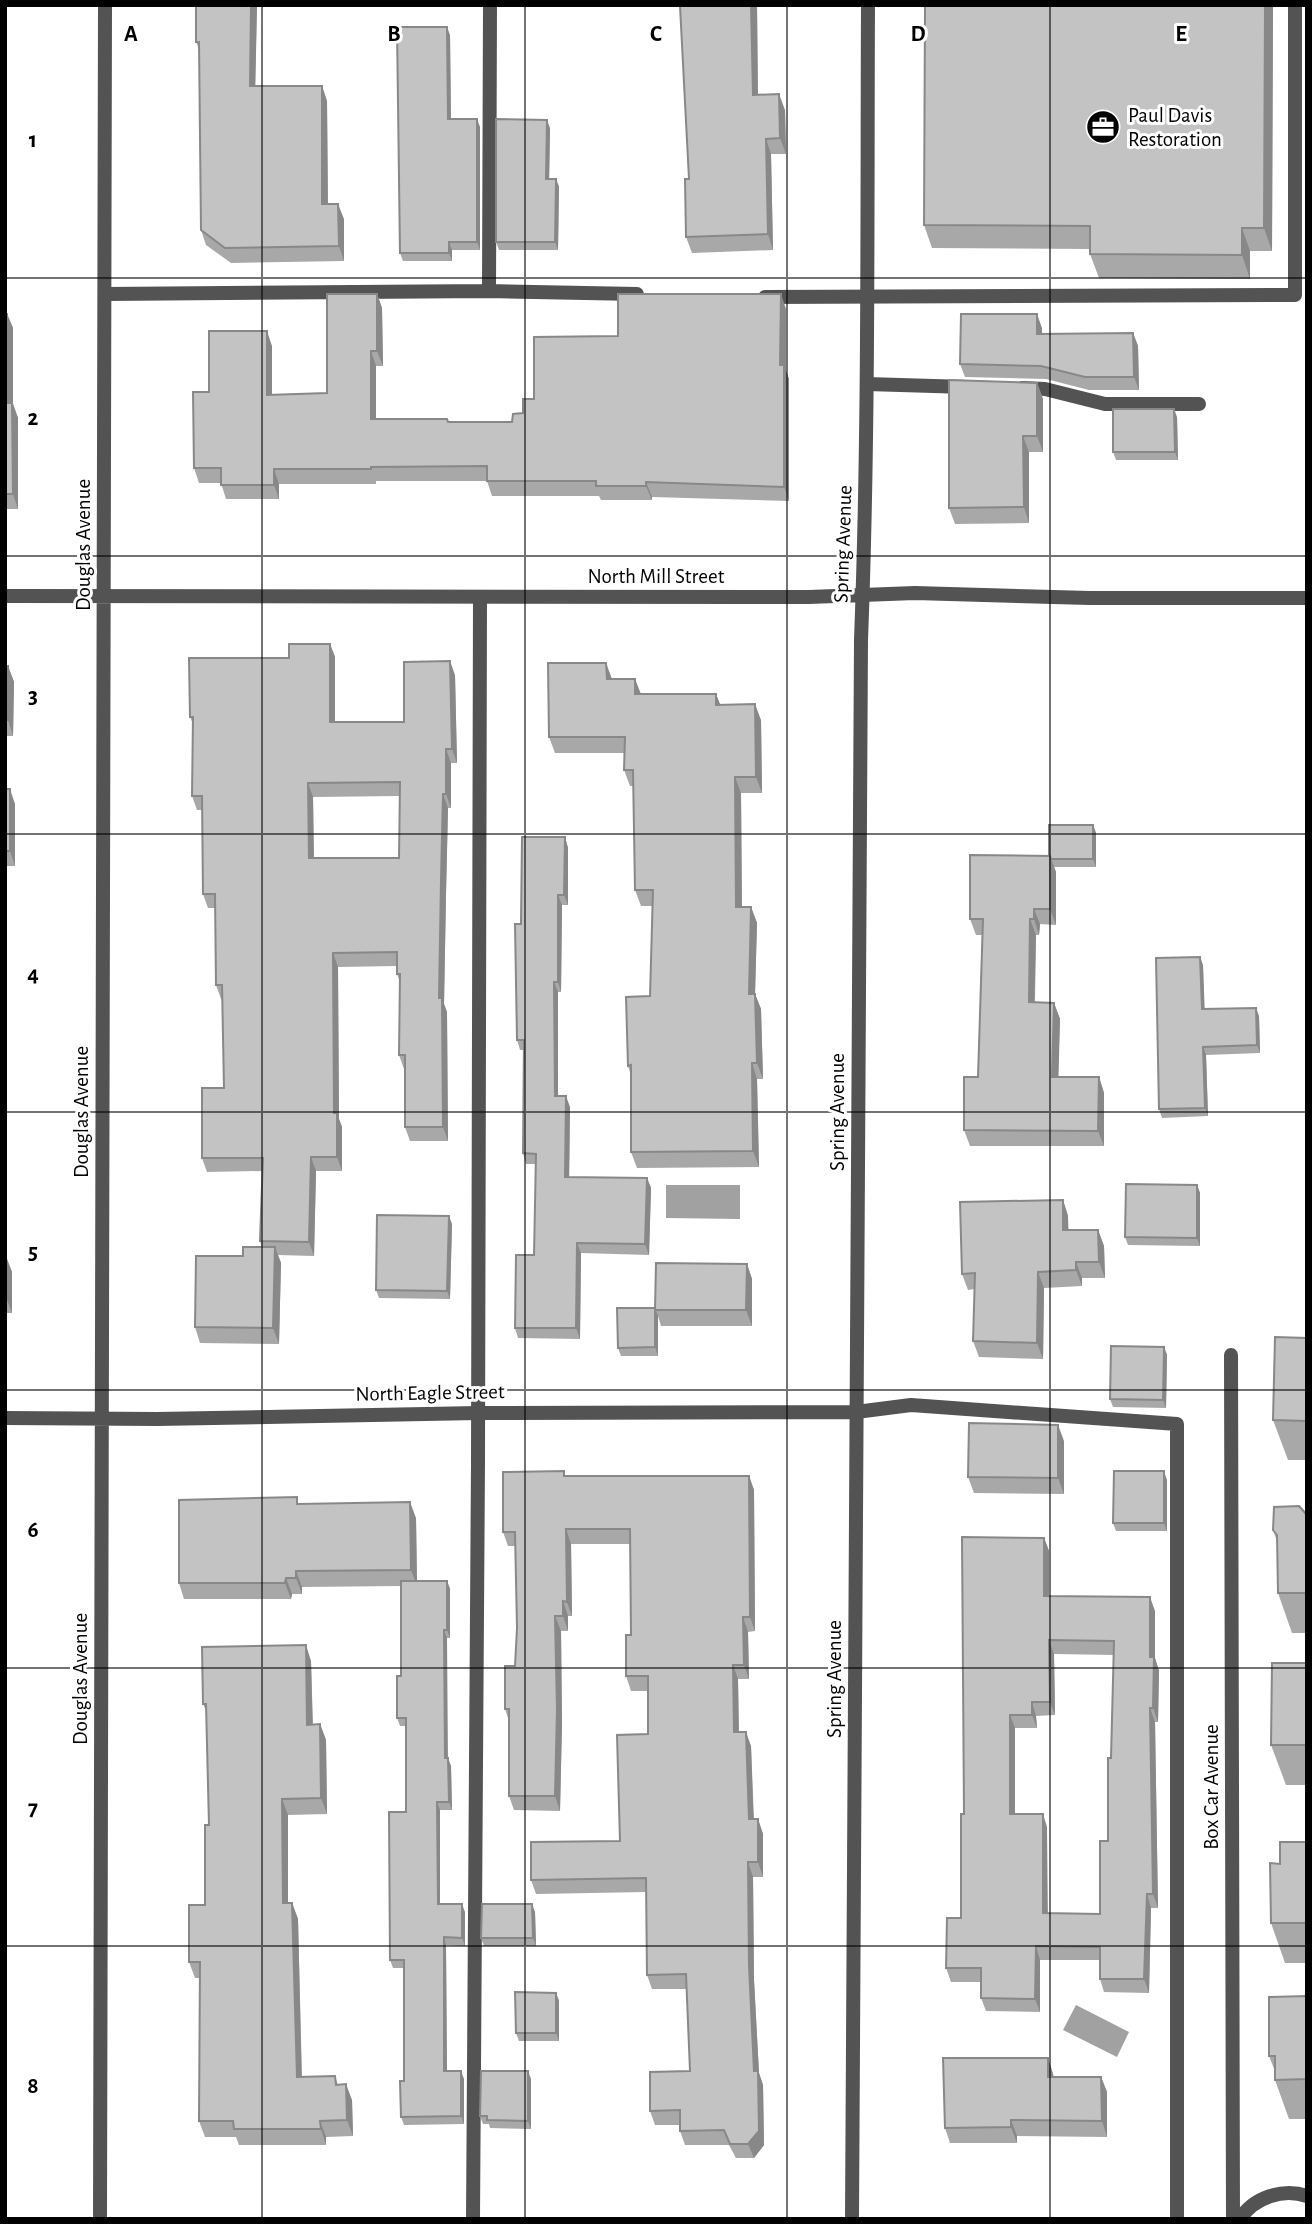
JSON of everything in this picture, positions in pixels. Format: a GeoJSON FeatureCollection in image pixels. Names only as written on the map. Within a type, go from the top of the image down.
{"type":"FeatureCollection","features":[{"type":"Feature","properties":{"kind":"street","name":"Douglas Avenue"},"geometry":{"type":"LineString","coordinates":[[100,2219],[105,5]]}},
{"type":"Feature","properties":{"kind":"street"},"geometry":{"type":"LineString","coordinates":[[489,291],[490,5]]}},
{"type":"Feature","properties":{"kind":"street","name":"Spring Avenue"},"geometry":{"type":"LineString","coordinates":[[852,2219],[868,5]]}},
{"type":"Feature","properties":{"kind":"street"},"geometry":{"type":"LineString","coordinates":[[745,296],[867,298],[1295,295],[1295,5]]}},
{"type":"Feature","properties":{"kind":"street"},"geometry":{"type":"LineString","coordinates":[[106,294],[489,291],[651,294]]}},
{"type":"Feature","properties":{"kind":"street"},"geometry":{"type":"LineString","coordinates":[[867,384],[981,387]]}},
{"type":"Feature","properties":{"kind":"street"},"geometry":{"type":"LineString","coordinates":[[1006,388],[1045,389],[1105,404],[1199,404]]}},
{"type":"Feature","properties":{"kind":"street","name":"North Mill Street"},"geometry":{"type":"LineString","coordinates":[[5,596],[480,597],[915,593],[1090,598],[1307,598]]}},
{"type":"Feature","properties":{"kind":"street"},"geometry":{"type":"LineString","coordinates":[[473,2219],[480,597]]}},
{"type":"Feature","properties":{"kind":"street","name":"Box Car Avenue"},"geometry":{"type":"LineString","coordinates":[[1231,1355],[1233,2219]]}},
{"type":"Feature","properties":{"kind":"street","name":"North Eagle Street"},"geometry":{"type":"LineString","coordinates":[[5,1418],[856,1412],[911,1405],[1177,1424],[1177,2219]]}},
{"type":"Feature","properties":{"kind":"street"},"geometry":{"type":"LineString","coordinates":[[1240,2219],[1259,2200],[1277,2193],[1307,2196]]}},
{"type":"Feature","properties":{"kind":"shaded area"},"geometry":{"type":"Polygon","coordinates":[[[666,1185],[740,1185],[740,1219],[666,1218],[666,1185]]]}},
{"type":"Feature","properties":{"kind":"shaded area"},"geometry":{"type":"Polygon","coordinates":[[[1076,2005],[1129,2032],[1117,2057],[1063,2030],[1076,2005]]]}},
{"type":"Feature","properties":{"kind":"building"},"geometry":{"type":"Polygon","coordinates":[[[196,5],[251,5],[250,86],[322,86],[322,204],[338,204],[339,246],[225,248],[201,230],[199,42],[196,42],[196,5]]]}},
{"type":"Feature","properties":{"kind":"building"},"geometry":{"type":"Polygon","coordinates":[[[751,5],[753,95],[779,94],[780,138],[766,139],[768,234],[686,237],[685,179],[689,179],[680,6],[751,5]]]}},
{"type":"Feature","properties":{"kind":"building","name":"Paul Davis Restoration"},"geometry":{"type":"Polygon","coordinates":[[[925,5],[1265,5],[1264,228],[1242,228],[1242,255],[1090,254],[1090,226],[924,225],[925,5]]]}},
{"type":"Feature","properties":{"kind":"building"},"geometry":{"type":"Polygon","coordinates":[[[397,27],[447,27],[448,119],[477,119],[477,242],[449,242],[449,253],[400,253],[397,27]]]}},
{"type":"Feature","properties":{"kind":"building"},"geometry":{"type":"Polygon","coordinates":[[[496,119],[547,120],[546,179],[556,179],[555,242],[496,242],[496,119]]]}},
{"type":"Feature","properties":{"kind":"building"},"geometry":{"type":"Polygon","coordinates":[[[327,294],[377,294],[377,351],[371,351],[371,419],[512,422],[513,414],[523,413],[523,399],[534,399],[534,337],[618,336],[618,294],[781,294],[780,365],[784,365],[784,487],[646,482],[646,486],[596,486],[596,481],[487,481],[487,466],[274,469],[274,485],[221,485],[221,468],[194,468],[193,392],[209,392],[209,331],[267,331],[267,395],[327,393],[327,294]]]}},
{"type":"Feature","properties":{"kind":"building"},"geometry":{"type":"Polygon","coordinates":[[[5,314],[7,403],[12,403],[13,494],[5,494],[5,314]]]}},
{"type":"Feature","properties":{"kind":"building"},"geometry":{"type":"Polygon","coordinates":[[[961,314],[1037,314],[1037,334],[1133,333],[1134,377],[1085,377],[1041,366],[960,364],[961,314]]]}},
{"type":"Feature","properties":{"kind":"building"},"geometry":{"type":"Polygon","coordinates":[[[949,380],[1037,383],[1037,436],[1023,436],[1024,507],[949,508],[949,380]]]}},
{"type":"Feature","properties":{"kind":"building"},"geometry":{"type":"Polygon","coordinates":[[[1113,409],[1174,409],[1175,452],[1113,452],[1113,409]]]}},
{"type":"Feature","properties":{"kind":"building"},"geometry":{"type":"Polygon","coordinates":[[[289,644],[330,644],[330,722],[404,722],[404,662],[450,661],[452,749],[446,749],[446,794],[443,794],[439,998],[442,998],[443,1127],[405,1127],[405,1055],[399,1055],[400,974],[397,974],[397,952],[333,953],[334,1113],[337,1113],[337,1157],[311,1157],[309,1242],[260,1241],[263,1158],[202,1158],[202,1088],[224,1088],[222,985],[216,985],[215,894],[203,894],[202,796],[192,796],[193,717],[190,717],[189,658],[289,658],[289,644]],[[400,782],[308,783],[309,858],[399,858],[400,782]]]}},
{"type":"Feature","properties":{"kind":"building"},"geometry":{"type":"Polygon","coordinates":[[[548,663],[606,663],[607,679],[635,679],[635,694],[716,694],[716,705],[755,704],[756,777],[735,777],[736,907],[751,907],[749,994],[755,994],[757,1063],[752,1063],[753,1151],[631,1152],[631,1065],[628,1066],[626,997],[650,996],[653,890],[635,890],[633,770],[624,770],[625,737],[549,737],[548,663]]]}},
{"type":"Feature","properties":{"kind":"building"},"geometry":{"type":"Polygon","coordinates":[[[5,666],[8,666],[8,720],[5,720],[5,666]]]}},
{"type":"Feature","properties":{"kind":"building"},"geometry":{"type":"Polygon","coordinates":[[[5,789],[10,789],[10,851],[5,851],[5,789]]]}},
{"type":"Feature","properties":{"kind":"building"},"geometry":{"type":"Polygon","coordinates":[[[1049,825],[1093,825],[1093,859],[1051,859],[1049,825]]]}},
{"type":"Feature","properties":{"kind":"building"},"geometry":{"type":"Polygon","coordinates":[[[522,837],[565,837],[564,895],[558,895],[558,982],[554,982],[555,1096],[566,1096],[565,1177],[647,1178],[645,1244],[577,1243],[576,1328],[515,1328],[516,1255],[534,1255],[536,1154],[523,1153],[524,1040],[517,1040],[515,924],[521,924],[522,837]]]}},
{"type":"Feature","properties":{"kind":"building"},"geometry":{"type":"Polygon","coordinates":[[[970,855],[1050,856],[1050,909],[1034,909],[1034,919],[1030,919],[1029,1002],[1054,1003],[1052,1077],[1099,1077],[1098,1131],[964,1130],[964,1077],[978,1077],[983,919],[970,919],[970,855]]]}},
{"type":"Feature","properties":{"kind":"building"},"geometry":{"type":"Polygon","coordinates":[[[1200,957],[1202,1009],[1256,1008],[1257,1045],[1203,1047],[1205,1108],[1159,1109],[1156,958],[1200,957]]]}},
{"type":"Feature","properties":{"kind":"building"},"geometry":{"type":"Polygon","coordinates":[[[1126,1184],[1197,1185],[1197,1238],[1125,1237],[1126,1184]]]}},
{"type":"Feature","properties":{"kind":"building"},"geometry":{"type":"Polygon","coordinates":[[[1063,1200],[1063,1230],[1098,1230],[1099,1262],[1076,1262],[1076,1270],[1038,1272],[1037,1343],[973,1341],[975,1273],[962,1274],[960,1202],[1063,1200]]]}},
{"type":"Feature","properties":{"kind":"building"},"geometry":{"type":"Polygon","coordinates":[[[377,1215],[449,1216],[447,1291],[376,1290],[377,1215]]]}},
{"type":"Feature","properties":{"kind":"building"},"geometry":{"type":"Polygon","coordinates":[[[243,1247],[275,1247],[273,1328],[195,1327],[196,1256],[243,1256],[243,1247]]]}},
{"type":"Feature","properties":{"kind":"building"},"geometry":{"type":"Polygon","coordinates":[[[6,1256],[6,1297],[5,1297],[6,1256]]]}},
{"type":"Feature","properties":{"kind":"building"},"geometry":{"type":"Polygon","coordinates":[[[656,1263],[747,1264],[746,1310],[655,1310],[656,1263]]]}},
{"type":"Feature","properties":{"kind":"building"},"geometry":{"type":"Polygon","coordinates":[[[617,1308],[655,1308],[655,1347],[618,1348],[617,1308]]]}},
{"type":"Feature","properties":{"kind":"building"},"geometry":{"type":"Polygon","coordinates":[[[1275,1337],[1307,1338],[1307,1421],[1273,1420],[1275,1337]]]}},
{"type":"Feature","properties":{"kind":"building"},"geometry":{"type":"Polygon","coordinates":[[[1111,1346],[1164,1347],[1163,1400],[1110,1399],[1111,1346]]]}},
{"type":"Feature","properties":{"kind":"building"},"geometry":{"type":"Polygon","coordinates":[[[969,1423],[1058,1425],[1058,1478],[968,1477],[969,1423]]]}},
{"type":"Feature","properties":{"kind":"building"},"geometry":{"type":"Polygon","coordinates":[[[564,1471],[564,1476],[749,1476],[750,1617],[743,1617],[744,1665],[733,1665],[734,1732],[746,1732],[749,1819],[758,1819],[758,1862],[748,1862],[749,1966],[754,2071],[758,2071],[759,2131],[748,2144],[730,2144],[724,2130],[680,2131],[680,2110],[650,2111],[650,2072],[690,2071],[686,1974],[647,1975],[646,1878],[531,1880],[531,1842],[620,1841],[617,1735],[648,1734],[648,1676],[626,1676],[626,1635],[631,1635],[630,1529],[566,1529],[567,1602],[563,1601],[563,1616],[555,1616],[555,1796],[509,1796],[509,1709],[505,1709],[505,1666],[515,1666],[517,1628],[515,1532],[503,1532],[503,1472],[564,1471]]]}},
{"type":"Feature","properties":{"kind":"building"},"geometry":{"type":"Polygon","coordinates":[[[1114,1471],[1164,1471],[1164,1523],[1113,1523],[1114,1471]]]}},
{"type":"Feature","properties":{"kind":"building"},"geometry":{"type":"Polygon","coordinates":[[[297,1497],[297,1504],[410,1502],[411,1570],[296,1571],[296,1578],[286,1578],[285,1583],[179,1583],[179,1500],[297,1497]]]}},
{"type":"Feature","properties":{"kind":"building"},"geometry":{"type":"Polygon","coordinates":[[[1299,1506],[1307,1515],[1307,1593],[1278,1593],[1274,1507],[1299,1506]]]}},
{"type":"Feature","properties":{"kind":"building"},"geometry":{"type":"Polygon","coordinates":[[[962,1537],[1044,1538],[1044,1596],[1150,1597],[1150,1657],[1154,1657],[1153,1708],[1150,1708],[1153,1894],[1147,1894],[1144,1979],[1100,1979],[1100,1947],[1036,1946],[1035,1999],[981,1998],[981,1968],[946,1968],[947,1918],[961,1918],[961,1814],[964,1814],[962,1537]],[[1049,1640],[1050,1702],[1032,1702],[1032,1715],[1010,1715],[1010,1814],[1043,1814],[1043,1913],[1100,1914],[1100,1841],[1108,1841],[1108,1758],[1111,1758],[1114,1641],[1049,1640]]]}},
{"type":"Feature","properties":{"kind":"building"},"geometry":{"type":"Polygon","coordinates":[[[401,1581],[447,1581],[447,1630],[444,1630],[445,1758],[448,1758],[449,1802],[437,1802],[438,1904],[462,1904],[462,1938],[444,1937],[444,2071],[461,2071],[461,2116],[401,2117],[400,2081],[404,2081],[404,1960],[390,1960],[389,1812],[406,1812],[406,1718],[397,1718],[397,1676],[401,1676],[401,1581]]]}},
{"type":"Feature","properties":{"kind":"building"},"geometry":{"type":"Polygon","coordinates":[[[306,1645],[307,1725],[320,1724],[321,1798],[282,1799],[283,1903],[292,1903],[297,2077],[335,2076],[336,2085],[346,2084],[347,2120],[320,2121],[321,2129],[234,2129],[233,2121],[199,2121],[200,1962],[189,1962],[189,1905],[205,1905],[205,1825],[209,1825],[202,1647],[306,1645]]]}},
{"type":"Feature","properties":{"kind":"building"},"geometry":{"type":"Polygon","coordinates":[[[1272,1663],[1307,1663],[1307,1745],[1271,1745],[1272,1663]]]}},
{"type":"Feature","properties":{"kind":"building"},"geometry":{"type":"Polygon","coordinates":[[[1280,1842],[1307,1842],[1307,1923],[1271,1923],[1270,1863],[1280,1864],[1280,1842]]]}},
{"type":"Feature","properties":{"kind":"building"},"geometry":{"type":"Polygon","coordinates":[[[482,1904],[532,1904],[533,1938],[481,1938],[482,1904]]]}},
{"type":"Feature","properties":{"kind":"building"},"geometry":{"type":"Polygon","coordinates":[[[515,1992],[556,1993],[556,2033],[516,2033],[515,1992]]]}},
{"type":"Feature","properties":{"kind":"building"},"geometry":{"type":"Polygon","coordinates":[[[1307,1996],[1307,2079],[1275,2080],[1275,2056],[1269,2056],[1269,1997],[1307,1996]]]}},
{"type":"Feature","properties":{"kind":"building"},"geometry":{"type":"Polygon","coordinates":[[[943,2058],[1048,2058],[1048,2077],[1101,2077],[1102,2121],[1011,2120],[1011,2127],[945,2128],[943,2058]]]}},
{"type":"Feature","properties":{"kind":"building"},"geometry":{"type":"Polygon","coordinates":[[[481,2071],[528,2071],[528,2121],[487,2120],[487,2116],[480,2116],[481,2071]]]}},
{"type":"Feature","properties":{"kind":"place","name":"Paul Davis Restoration"},"geometry":{"type":"Point","coordinates":[1103,127]}}]}
